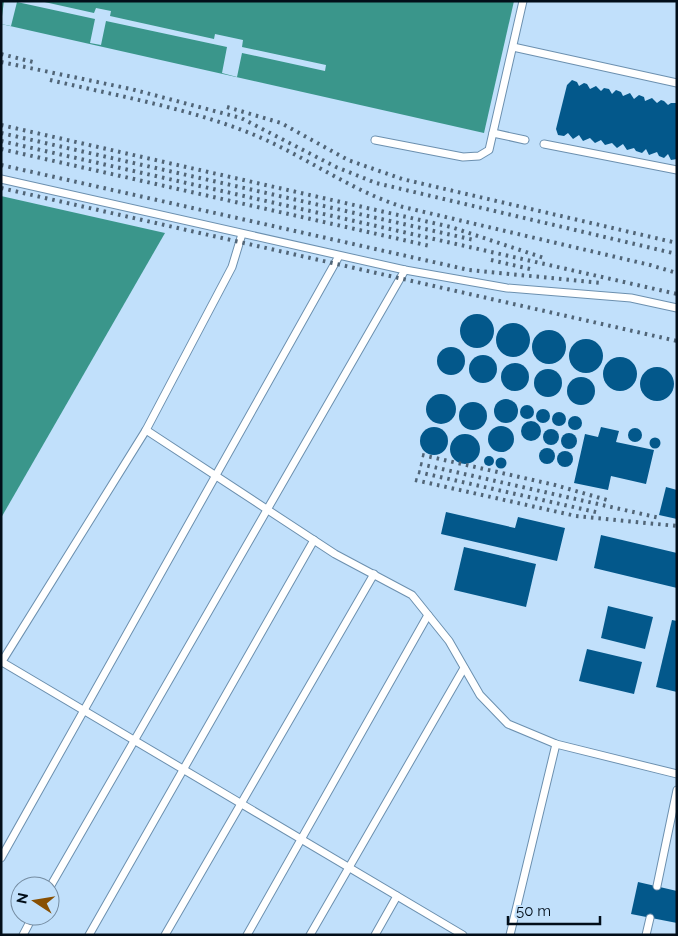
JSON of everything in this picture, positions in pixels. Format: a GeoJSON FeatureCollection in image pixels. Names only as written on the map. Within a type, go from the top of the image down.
{"type":"FeatureCollection","features":[{"type":"Feature","properties":{"kind":"lane"},"geometry":{"type":"LineString","coordinates":[[375,140],[463,157],[479,156],[489,150],[523,1]]}},
{"type":"Feature","properties":{"kind":"lane"},"geometry":{"type":"LineString","coordinates":[[513,46],[677,84]]}},
{"type":"Feature","properties":{"kind":"lane"},"geometry":{"type":"LineString","coordinates":[[493,133],[525,140]]}},
{"type":"Feature","properties":{"kind":"lane"},"geometry":{"type":"LineString","coordinates":[[544,144],[677,170]]}},
{"type":"Feature","properties":{"kind":"lane"},"geometry":{"type":"LineString","coordinates":[[1,179],[405,270],[506,288],[631,298],[677,308]]}},
{"type":"Feature","properties":{"kind":"lane"},"geometry":{"type":"LineString","coordinates":[[242,234],[232,267],[146,430],[2,662],[349,867],[451,932],[462,935]]}},
{"type":"Feature","properties":{"kind":"lane"},"geometry":{"type":"LineString","coordinates":[[1,858],[339,256]]}},
{"type":"Feature","properties":{"kind":"lane"},"geometry":{"type":"LineString","coordinates":[[56,876],[405,270]]}},
{"type":"Feature","properties":{"kind":"lane"},"geometry":{"type":"LineString","coordinates":[[146,430],[314,540],[412,595],[449,642],[480,695],[508,724],[556,744],[677,774]]}},
{"type":"Feature","properties":{"kind":"lane"},"geometry":{"type":"LineString","coordinates":[[89,935],[314,540]]}},
{"type":"Feature","properties":{"kind":"lane"},"geometry":{"type":"LineString","coordinates":[[164,935],[374,574]]}},
{"type":"Feature","properties":{"kind":"lane"},"geometry":{"type":"LineString","coordinates":[[247,935],[428,614]]}},
{"type":"Feature","properties":{"kind":"lane"},"geometry":{"type":"LineString","coordinates":[[310,935],[464,668]]}},
{"type":"Feature","properties":{"kind":"lane"},"geometry":{"type":"LineString","coordinates":[[510,935],[556,744]]}},
{"type":"Feature","properties":{"kind":"lane"},"geometry":{"type":"LineString","coordinates":[[657,886],[677,790]]}},
{"type":"Feature","properties":{"kind":"lane"},"geometry":{"type":"LineString","coordinates":[[375,935],[397,896]]}},
{"type":"Feature","properties":{"kind":"lane"},"geometry":{"type":"LineString","coordinates":[[646,935],[650,918]]}},
{"type":"Feature","properties":{"kind":"shaded area"},"geometry":{"type":"Polygon","coordinates":[[[1,1],[514,1],[484,133],[1,24],[1,1]]]}},
{"type":"Feature","properties":{"kind":"shaded area"},"geometry":{"type":"Polygon","coordinates":[[[1,196],[165,233],[1,518],[1,196]]]}},
{"type":"Feature","properties":{"kind":"pier"},"geometry":{"type":"Polygon","coordinates":[[[4,1],[40,1],[94,13],[96,8],[111,11],[110,16],[214,39],[215,34],[243,40],[242,47],[326,65],[325,71],[242,53],[237,77],[222,73],[227,47],[106,21],[101,45],[90,43],[95,19],[17,2],[11,26],[1,24],[4,1]]]}},
{"type":"Feature","properties":{"kind":"building"},"geometry":{"type":"Polygon","coordinates":[[[572,80],[577,82],[579,86],[584,83],[587,84],[590,89],[596,86],[601,91],[604,88],[609,89],[612,94],[616,90],[621,92],[623,96],[630,93],[634,99],[639,95],[644,97],[645,101],[652,98],[657,103],[661,100],[668,105],[676,103],[677,159],[671,160],[668,154],[664,158],[659,156],[657,152],[649,155],[646,149],[642,153],[634,148],[627,150],[623,144],[617,148],[612,143],[605,145],[601,140],[595,143],[590,138],[583,141],[579,135],[573,139],[568,133],[564,136],[558,135],[556,129],[567,85],[572,80]]]}},
{"type":"Feature","properties":{"kind":"building"},"geometry":{"type":"Polygon","coordinates":[[[477,314],[489,319],[494,331],[489,343],[477,348],[465,343],[460,331],[465,319],[477,314]]]}},
{"type":"Feature","properties":{"kind":"building"},"geometry":{"type":"Polygon","coordinates":[[[513,323],[525,328],[530,340],[525,352],[513,357],[501,352],[496,340],[501,328],[513,323]]]}},
{"type":"Feature","properties":{"kind":"building"},"geometry":{"type":"Polygon","coordinates":[[[549,330],[561,335],[566,347],[561,359],[549,364],[537,359],[532,347],[537,335],[549,330]]]}},
{"type":"Feature","properties":{"kind":"building"},"geometry":{"type":"Polygon","coordinates":[[[586,339],[598,344],[603,356],[598,368],[586,373],[574,368],[569,356],[574,344],[586,339]]]}},
{"type":"Feature","properties":{"kind":"building"},"geometry":{"type":"Polygon","coordinates":[[[451,347],[461,351],[465,361],[461,371],[451,375],[441,371],[437,361],[441,351],[451,347]]]}},
{"type":"Feature","properties":{"kind":"building"},"geometry":{"type":"Polygon","coordinates":[[[483,355],[493,359],[497,369],[493,379],[483,383],[473,379],[469,369],[473,359],[483,355]]]}},
{"type":"Feature","properties":{"kind":"building"},"geometry":{"type":"Polygon","coordinates":[[[620,357],[627,358],[632,362],[636,367],[636,381],[632,386],[627,390],[620,391],[613,390],[608,386],[604,381],[603,374],[604,367],[608,362],[613,358],[620,357]]]}},
{"type":"Feature","properties":{"kind":"building"},"geometry":{"type":"Polygon","coordinates":[[[515,363],[525,367],[529,377],[525,387],[515,391],[505,387],[501,377],[505,367],[515,363]]]}},
{"type":"Feature","properties":{"kind":"building"},"geometry":{"type":"Polygon","coordinates":[[[657,367],[664,368],[669,372],[673,377],[673,391],[669,396],[664,400],[657,401],[650,400],[645,396],[641,391],[640,384],[641,377],[645,372],[650,368],[657,367]]]}},
{"type":"Feature","properties":{"kind":"building"},"geometry":{"type":"Polygon","coordinates":[[[548,369],[558,373],[562,383],[558,393],[548,397],[538,393],[534,383],[538,373],[548,369]]]}},
{"type":"Feature","properties":{"kind":"building"},"geometry":{"type":"Polygon","coordinates":[[[581,377],[591,381],[595,391],[591,401],[581,405],[571,401],[567,391],[571,381],[581,377]]]}},
{"type":"Feature","properties":{"kind":"building"},"geometry":{"type":"Polygon","coordinates":[[[441,394],[451,399],[456,409],[451,419],[441,424],[431,419],[426,409],[431,399],[441,394]]]}},
{"type":"Feature","properties":{"kind":"building"},"geometry":{"type":"Polygon","coordinates":[[[506,399],[515,402],[518,411],[515,420],[506,423],[497,420],[494,411],[497,402],[506,399]]]}},
{"type":"Feature","properties":{"kind":"building"},"geometry":{"type":"Polygon","coordinates":[[[473,402],[483,406],[487,416],[483,426],[473,430],[463,426],[459,416],[463,406],[473,402]]]}},
{"type":"Feature","properties":{"kind":"building"},"geometry":{"type":"Polygon","coordinates":[[[527,405],[532,407],[534,412],[532,417],[527,419],[522,417],[520,412],[522,407],[527,405]]]}},
{"type":"Feature","properties":{"kind":"building"},"geometry":{"type":"Polygon","coordinates":[[[543,409],[548,411],[550,416],[548,421],[543,423],[538,421],[536,416],[538,411],[543,409]]]}},
{"type":"Feature","properties":{"kind":"building"},"geometry":{"type":"Polygon","coordinates":[[[559,412],[564,414],[566,419],[564,424],[559,426],[554,424],[552,419],[554,414],[559,412]]]}},
{"type":"Feature","properties":{"kind":"building"},"geometry":{"type":"Polygon","coordinates":[[[575,416],[580,418],[582,423],[580,428],[575,430],[570,428],[568,423],[570,418],[575,416]]]}},
{"type":"Feature","properties":{"kind":"building"},"geometry":{"type":"Polygon","coordinates":[[[531,421],[538,424],[541,431],[538,438],[531,441],[524,438],[521,431],[524,424],[531,421]]]}},
{"type":"Feature","properties":{"kind":"building"},"geometry":{"type":"Polygon","coordinates":[[[501,426],[510,430],[514,439],[510,448],[501,452],[492,448],[488,439],[492,430],[501,426]]]}},
{"type":"Feature","properties":{"kind":"building"},"geometry":{"type":"Polygon","coordinates":[[[434,427],[444,431],[448,441],[444,451],[434,455],[424,451],[420,441],[424,431],[434,427]]]}},
{"type":"Feature","properties":{"kind":"building"},"geometry":{"type":"Polygon","coordinates":[[[601,427],[619,431],[616,442],[654,450],[646,484],[611,476],[608,490],[574,483],[585,434],[598,437],[601,427]]]}},
{"type":"Feature","properties":{"kind":"building"},"geometry":{"type":"Polygon","coordinates":[[[632,428],[638,428],[642,435],[638,442],[632,442],[628,438],[628,432],[632,428]]]}},
{"type":"Feature","properties":{"kind":"building"},"geometry":{"type":"Polygon","coordinates":[[[548,429],[554,429],[559,434],[557,443],[548,445],[543,440],[543,434],[548,429]]]}},
{"type":"Feature","properties":{"kind":"building"},"geometry":{"type":"Polygon","coordinates":[[[566,433],[572,433],[577,438],[575,447],[566,449],[561,444],[561,438],[566,433]]]}},
{"type":"Feature","properties":{"kind":"building"},"geometry":{"type":"Polygon","coordinates":[[[465,434],[475,439],[480,449],[475,459],[465,464],[455,459],[450,449],[455,439],[465,434]]]}},
{"type":"Feature","properties":{"kind":"building"},"geometry":{"type":"Polygon","coordinates":[[[655,437],[661,443],[655,449],[649,443],[655,437]]]}},
{"type":"Feature","properties":{"kind":"building"},"geometry":{"type":"Polygon","coordinates":[[[544,448],[550,448],[555,453],[553,462],[544,464],[539,459],[539,453],[544,448]]]}},
{"type":"Feature","properties":{"kind":"building"},"geometry":{"type":"Polygon","coordinates":[[[562,451],[568,451],[573,456],[571,465],[562,467],[557,462],[557,456],[562,451]]]}},
{"type":"Feature","properties":{"kind":"building"},"geometry":{"type":"Polygon","coordinates":[[[487,456],[491,456],[494,461],[493,465],[487,466],[484,463],[484,459],[487,456]]]}},
{"type":"Feature","properties":{"kind":"building"},"geometry":{"type":"Polygon","coordinates":[[[499,458],[503,458],[506,463],[505,467],[499,468],[496,465],[496,461],[499,458]]]}},
{"type":"Feature","properties":{"kind":"building"},"geometry":{"type":"Polygon","coordinates":[[[666,487],[677,490],[677,519],[659,515],[666,487]]]}},
{"type":"Feature","properties":{"kind":"building"},"geometry":{"type":"Polygon","coordinates":[[[446,512],[515,528],[518,517],[565,528],[557,561],[441,534],[446,512]]]}},
{"type":"Feature","properties":{"kind":"building"},"geometry":{"type":"Polygon","coordinates":[[[601,535],[677,553],[677,588],[594,568],[601,535]]]}},
{"type":"Feature","properties":{"kind":"building"},"geometry":{"type":"Polygon","coordinates":[[[464,547],[536,564],[526,607],[454,590],[464,547]]]}},
{"type":"Feature","properties":{"kind":"building"},"geometry":{"type":"Polygon","coordinates":[[[608,606],[653,617],[645,649],[601,638],[608,606]]]}},
{"type":"Feature","properties":{"kind":"building"},"geometry":{"type":"Polygon","coordinates":[[[672,620],[677,621],[677,692],[656,687],[672,620]]]}},
{"type":"Feature","properties":{"kind":"building"},"geometry":{"type":"Polygon","coordinates":[[[587,649],[642,662],[634,694],[579,681],[587,649]]]}},
{"type":"Feature","properties":{"kind":"building"},"geometry":{"type":"Polygon","coordinates":[[[638,882],[677,891],[677,923],[631,914],[638,882]]]}},
{"type":"Feature","properties":{"kind":"railway"},"geometry":{"type":"LineString","coordinates":[[1,54],[37,63]]}},
{"type":"Feature","properties":{"kind":"railway"},"geometry":{"type":"LineString","coordinates":[[1,62],[131,89],[241,118],[336,167],[376,183],[677,254]]}},
{"type":"Feature","properties":{"kind":"railway"},"geometry":{"type":"LineString","coordinates":[[50,80],[153,103],[228,125],[271,142],[345,182],[403,207],[677,273]]}},
{"type":"Feature","properties":{"kind":"railway"},"geometry":{"type":"LineString","coordinates":[[227,107],[281,123],[348,160],[402,179],[677,243]]}},
{"type":"Feature","properties":{"kind":"railway"},"geometry":{"type":"LineString","coordinates":[[1,125],[451,227],[544,258]]}},
{"type":"Feature","properties":{"kind":"railway"},"geometry":{"type":"LineString","coordinates":[[1,133],[474,240]]}},
{"type":"Feature","properties":{"kind":"railway"},"geometry":{"type":"LineString","coordinates":[[1,141],[677,294]]}},
{"type":"Feature","properties":{"kind":"railway"},"geometry":{"type":"LineString","coordinates":[[1,149],[430,246]]}},
{"type":"Feature","properties":{"kind":"railway"},"geometry":{"type":"LineString","coordinates":[[1,165],[469,270],[602,283]]}},
{"type":"Feature","properties":{"kind":"railway"},"geometry":{"type":"LineString","coordinates":[[1,188],[677,341]]}},
{"type":"Feature","properties":{"kind":"railway"},"geometry":{"type":"LineString","coordinates":[[491,260],[530,269]]}},
{"type":"Feature","properties":{"kind":"railway"},"geometry":{"type":"LineString","coordinates":[[422,455],[555,485],[607,500]]}},
{"type":"Feature","properties":{"kind":"railway"},"geometry":{"type":"LineString","coordinates":[[420,464],[660,518]]}},
{"type":"Feature","properties":{"kind":"railway"},"geometry":{"type":"LineString","coordinates":[[418,472],[600,513]]}},
{"type":"Feature","properties":{"kind":"railway"},"geometry":{"type":"LineString","coordinates":[[415,480],[576,516],[677,526]]}}]}
